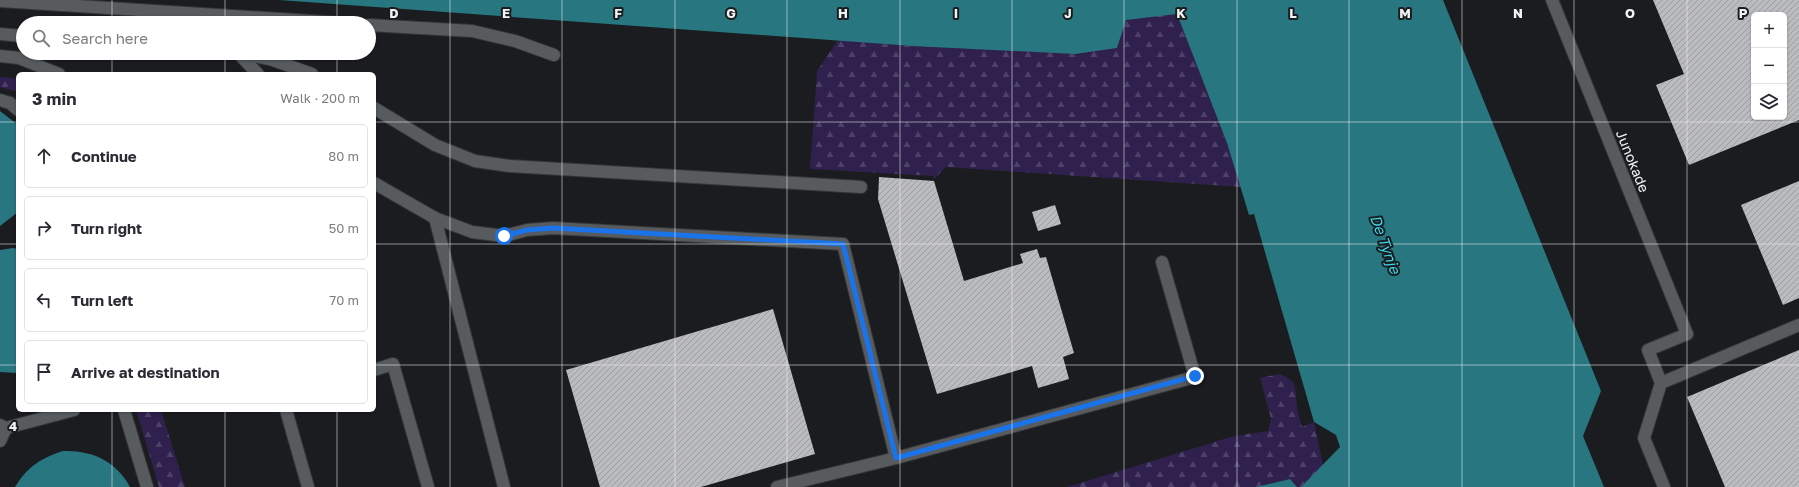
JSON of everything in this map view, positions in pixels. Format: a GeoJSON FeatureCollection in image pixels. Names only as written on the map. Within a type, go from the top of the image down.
{"type":"FeatureCollection","features":[{"type":"Feature","properties":{"kind":"street","name":"Junokade"},"geometry":{"type":"LineString","coordinates":[[1552,0],[1687,334],[1648,350],[1661,383]]}},
{"type":"Feature","properties":{"kind":"street"},"geometry":{"type":"LineString","coordinates":[[0,1],[233,16]]}},
{"type":"Feature","properties":{"kind":"street"},"geometry":{"type":"LineString","coordinates":[[376,25],[472,31],[515,41],[554,55]]}},
{"type":"Feature","properties":{"kind":"street"},"geometry":{"type":"LineString","coordinates":[[0,34],[16,35]]}},
{"type":"Feature","properties":{"kind":"street"},"geometry":{"type":"LineString","coordinates":[[0,56],[16,58]]}},
{"type":"Feature","properties":{"kind":"street"},"geometry":{"type":"LineString","coordinates":[[24,60],[54,72]]}},
{"type":"Feature","properties":{"kind":"street"},"geometry":{"type":"LineString","coordinates":[[244,60],[256,72]]}},
{"type":"Feature","properties":{"kind":"street"},"geometry":{"type":"LineString","coordinates":[[273,60],[305,72]]}},
{"type":"Feature","properties":{"kind":"street"},"geometry":{"type":"LineString","coordinates":[[0,100],[10,103],[16,108]]}},
{"type":"Feature","properties":{"kind":"street"},"geometry":{"type":"LineString","coordinates":[[376,109],[435,145],[475,161],[510,166],[861,187]]}},
{"type":"Feature","properties":{"kind":"street"},"geometry":{"type":"LineString","coordinates":[[376,184],[435,218],[472,232],[504,236],[527,230],[553,228],[843,244],[896,458]]}},
{"type":"Feature","properties":{"kind":"street"},"geometry":{"type":"LineString","coordinates":[[435,218],[504,487]]}},
{"type":"Feature","properties":{"kind":"street"},"geometry":{"type":"LineString","coordinates":[[777,487],[896,458],[1195,376],[1162,262]]}},
{"type":"Feature","properties":{"kind":"street"},"geometry":{"type":"LineString","coordinates":[[1664,487],[1644,438],[1661,383],[1799,326]]}},
{"type":"Feature","properties":{"kind":"street"},"geometry":{"type":"LineString","coordinates":[[376,369],[393,364],[428,487]]}},
{"type":"Feature","properties":{"kind":"street"},"geometry":{"type":"LineString","coordinates":[[0,442],[3,426],[65,412]]}},
{"type":"Feature","properties":{"kind":"street"},"geometry":{"type":"LineString","coordinates":[[125,412],[147,487]]}},
{"type":"Feature","properties":{"kind":"street"},"geometry":{"type":"LineString","coordinates":[[287,412],[308,487]]}},
{"type":"Feature","properties":{"kind":"green space"},"geometry":{"type":"Polygon","coordinates":[[[1177,13],[1227,143],[1241,187],[946,167],[934,179],[933,176],[810,169],[817,71],[838,40],[912,46],[1177,13]]]}},
{"type":"Feature","properties":{"kind":"green space"},"geometry":{"type":"Polygon","coordinates":[[[0,77],[16,79],[16,91],[0,87],[0,77]]]}},
{"type":"Feature","properties":{"kind":"green space"},"geometry":{"type":"Polygon","coordinates":[[[1280,374],[1293,383],[1302,427],[1314,422],[1323,465],[1301,487],[1297,487],[1290,479],[1256,487],[1067,487],[1234,436],[1268,431],[1271,419],[1260,378],[1280,374]]]}},
{"type":"Feature","properties":{"kind":"green space"},"geometry":{"type":"Polygon","coordinates":[[[137,412],[162,412],[185,487],[159,487],[137,412]]]}},
{"type":"Feature","properties":{"kind":"water","name":"De Tynje"},"geometry":{"type":"Polygon","coordinates":[[[279,0],[1443,0],[1601,391],[1583,436],[1604,487],[1301,487],[1340,447],[1336,435],[1314,422],[1254,214],[1249,215],[1227,143],[1177,14],[1126,20],[1117,48],[1075,54],[912,46],[279,0]]]}},
{"type":"Feature","properties":{"kind":"water"},"geometry":{"type":"Polygon","coordinates":[[[0,111],[16,123],[16,214],[0,226],[0,111]]]}},
{"type":"Feature","properties":{"kind":"water"},"geometry":{"type":"Polygon","coordinates":[[[16,249],[16,373],[0,372],[0,250],[16,249]]]}},
{"type":"Feature","properties":{"kind":"water"},"geometry":{"type":"Polygon","coordinates":[[[63,451],[84,453],[102,459],[118,470],[130,487],[15,487],[24,474],[35,464],[63,451]]]}},
{"type":"Feature","properties":{"kind":"water"},"geometry":{"type":"Polygon","coordinates":[[[1290,479],[1297,487],[1256,487],[1290,479]]]}},
{"type":"Feature","properties":{"kind":"building"},"geometry":{"type":"Polygon","coordinates":[[[1653,0],[1799,0],[1799,120],[1689,165],[1656,85],[1684,74],[1653,0]]]}},
{"type":"Feature","properties":{"kind":"building"},"geometry":{"type":"Polygon","coordinates":[[[879,177],[934,181],[964,281],[1023,263],[1020,254],[1037,249],[1040,258],[1046,257],[1074,353],[1063,357],[1069,379],[1038,388],[1032,366],[937,394],[878,199],[879,177]]]}},
{"type":"Feature","properties":{"kind":"building"},"geometry":{"type":"Polygon","coordinates":[[[1799,181],[1799,298],[1783,305],[1741,205],[1799,181]]]}},
{"type":"Feature","properties":{"kind":"building"},"geometry":{"type":"Polygon","coordinates":[[[1055,205],[1061,224],[1038,231],[1032,212],[1055,205]]]}},
{"type":"Feature","properties":{"kind":"building"},"geometry":{"type":"Polygon","coordinates":[[[773,309],[815,454],[701,487],[600,487],[566,370],[773,309]]]}},
{"type":"Feature","properties":{"kind":"building"},"geometry":{"type":"Polygon","coordinates":[[[1799,350],[1799,487],[1725,487],[1687,397],[1799,350]]]}},
{"type":"Feature","properties":{"kind":"route"},"geometry":{"type":"LineString","coordinates":[[504,236],[527,230],[553,228],[843,244],[896,458],[1195,376]]}}]}
